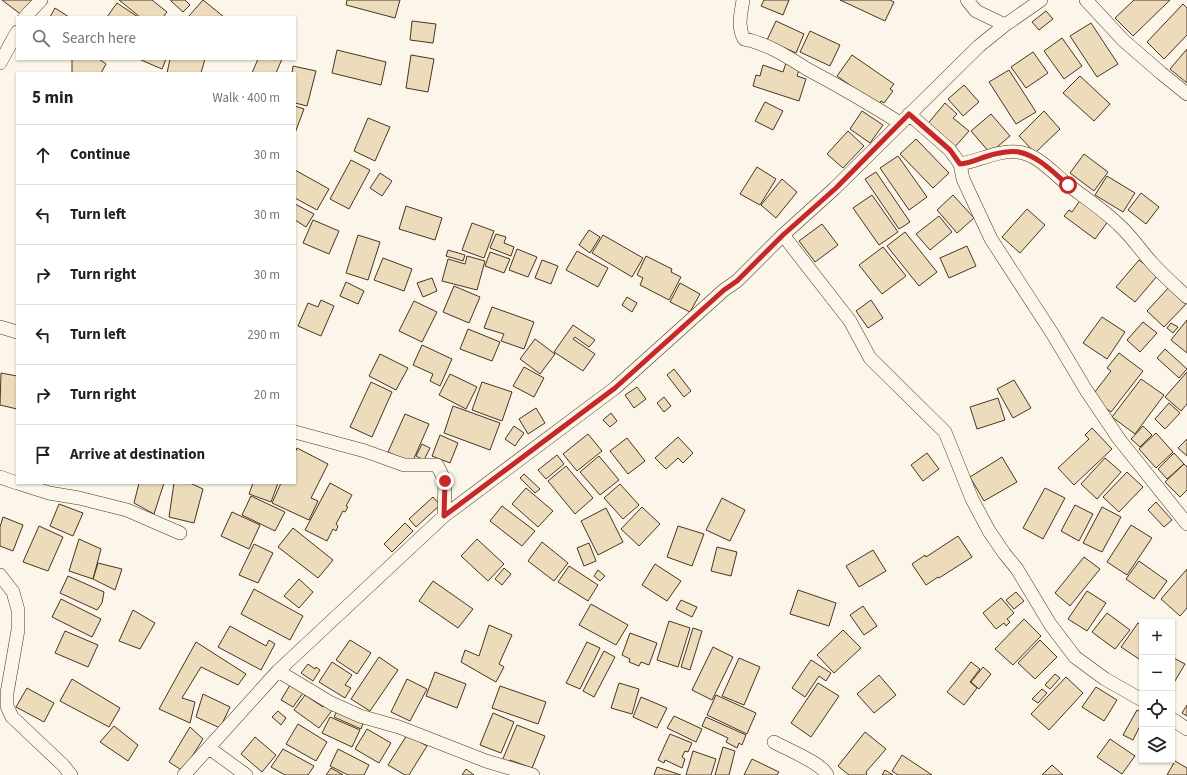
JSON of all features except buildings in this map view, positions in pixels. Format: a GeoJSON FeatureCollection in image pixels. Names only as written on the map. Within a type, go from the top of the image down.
{"type":"FeatureCollection","features":[{"type":"Feature","properties":{"kind":"street"},"geometry":{"type":"LineString","coordinates":[[26,16],[41,0]]}},
{"type":"Feature","properties":{"kind":"street"},"geometry":{"type":"LineString","coordinates":[[742,0],[740,32],[744,39],[754,41],[782,54],[864,101],[905,119],[950,150],[960,164],[963,179],[991,239],[1052,333],[1086,390],[1119,439],[1187,524]]}},
{"type":"Feature","properties":{"kind":"street"},"geometry":{"type":"LineString","coordinates":[[967,0],[976,11],[1005,25]]}},
{"type":"Feature","properties":{"kind":"street"},"geometry":{"type":"LineString","coordinates":[[184,775],[278,671],[444,516],[615,388],[724,290],[737,281],[783,235],[836,188],[979,46],[1005,25],[1041,0]]}},
{"type":"Feature","properties":{"kind":"street"},"geometry":{"type":"LineString","coordinates":[[1086,0],[1123,40],[1160,73],[1187,94]]}},
{"type":"Feature","properties":{"kind":"street"},"geometry":{"type":"LineString","coordinates":[[0,63],[16,34]]}},
{"type":"Feature","properties":{"kind":"street"},"geometry":{"type":"LineString","coordinates":[[960,164],[972,162],[1004,152],[1018,152],[1040,161],[1068,185],[1091,201],[1120,225],[1152,263],[1187,297]]}},
{"type":"Feature","properties":{"kind":"street"},"geometry":{"type":"LineString","coordinates":[[783,235],[850,321],[870,358],[945,432],[972,499],[989,531],[1017,569],[1050,624],[1071,652],[1075,657],[1105,679],[1139,698]]}},
{"type":"Feature","properties":{"kind":"street"},"geometry":{"type":"LineString","coordinates":[[0,327],[16,332]]}},
{"type":"Feature","properties":{"kind":"street"},"geometry":{"type":"LineString","coordinates":[[296,432],[364,451],[404,465],[437,465],[445,481],[444,516]]}},
{"type":"Feature","properties":{"kind":"street"},"geometry":{"type":"LineString","coordinates":[[0,477],[16,483]]}},
{"type":"Feature","properties":{"kind":"street"},"geometry":{"type":"LineString","coordinates":[[20,484],[49,493],[79,498],[127,510],[180,533]]}},
{"type":"Feature","properties":{"kind":"street"},"geometry":{"type":"LineString","coordinates":[[0,576],[13,592],[18,610],[18,630],[7,693],[7,706],[12,717],[63,765],[71,775]]}},
{"type":"Feature","properties":{"kind":"street"},"geometry":{"type":"LineString","coordinates":[[278,671],[331,703],[360,716],[400,726],[486,761],[533,775]]}},
{"type":"Feature","properties":{"kind":"street"},"geometry":{"type":"LineString","coordinates":[[1175,721],[1187,729]]}},
{"type":"Feature","properties":{"kind":"street"},"geometry":{"type":"LineString","coordinates":[[774,742],[814,762],[825,771],[827,775]]}},
{"type":"Feature","properties":{"kind":"street"},"geometry":{"type":"LineString","coordinates":[[209,748],[246,775]]}},
{"type":"Feature","properties":{"kind":"route"},"geometry":{"type":"LineString","coordinates":[[445,481],[444,516],[615,388],[724,290],[737,281],[783,235],[836,188],[909,114],[950,150],[960,164],[972,162],[1004,152],[1018,152],[1040,161],[1068,185]]}}]}
